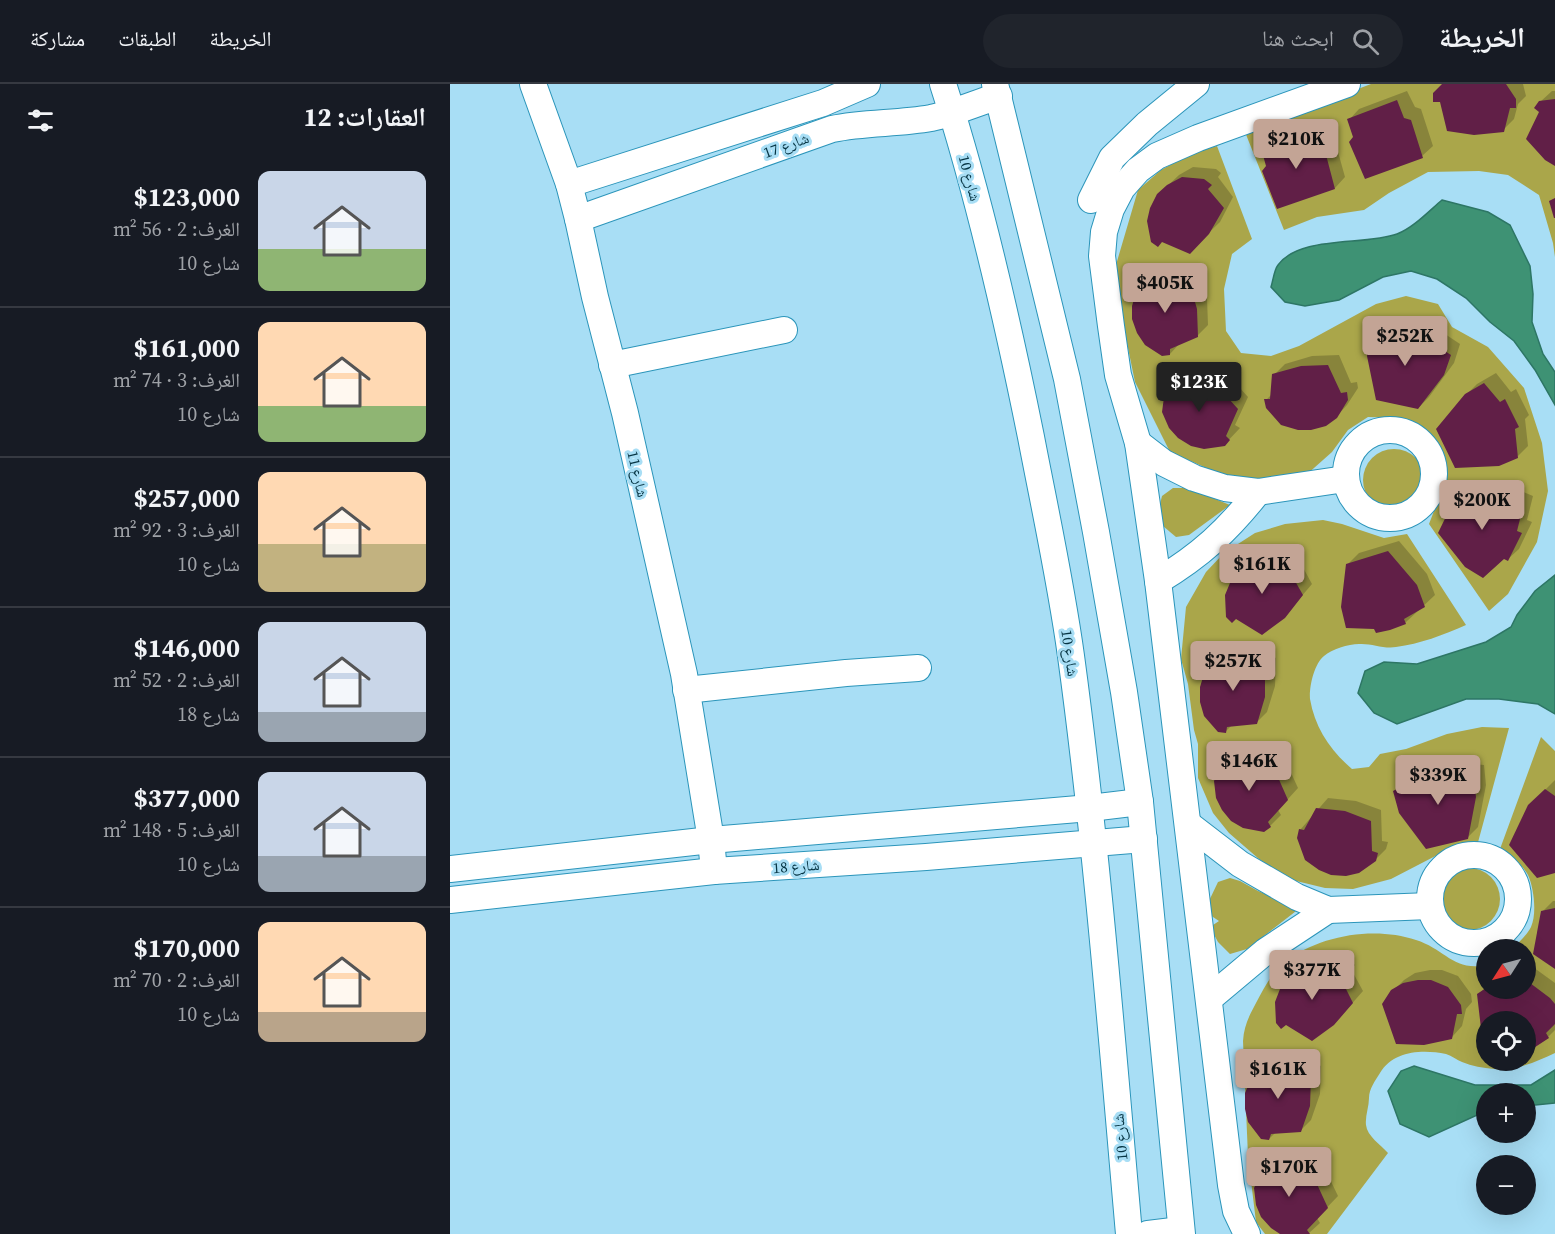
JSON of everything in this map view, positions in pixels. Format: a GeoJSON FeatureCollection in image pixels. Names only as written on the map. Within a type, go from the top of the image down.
{"type":"FeatureCollection","features":[{"type":"Feature","properties":{"kind":"street","name":"شارع 11"},"geometry":{"type":"LineString","coordinates":[[533,84],[569,184],[625,413],[686,690],[714,871]]}},
{"type":"Feature","properties":{"kind":"street","name":"شارع 17"},"geometry":{"type":"LineString","coordinates":[[569,184],[823,103],[867,84]]}},
{"type":"Feature","properties":{"kind":"street","name":"شارع 10"},"geometry":{"type":"LineString","coordinates":[[943,84],[992,260],[1020,382],[1048,522],[1070,652],[1094,843],[1129,1234]]}},
{"type":"Feature","properties":{"kind":"street"},"geometry":{"type":"LineString","coordinates":[[1247,1234],[1236,1211],[1231,1185],[1158,581],[1138,443],[1118,375],[1102,256],[1104,232],[1122,188],[1138,170],[1157,156],[1209,134],[1347,84]]}},
{"type":"Feature","properties":{"kind":"street"},"geometry":{"type":"LineString","coordinates":[[1091,200],[1112,158],[1192,85]]}},
{"type":"Feature","properties":{"kind":"street","name":"شارع 17"},"geometry":{"type":"LineString","coordinates":[[578,219],[832,129],[854,124],[917,120],[952,111],[997,90]]}},
{"type":"Feature","properties":{"kind":"street"},"geometry":{"type":"LineString","coordinates":[[997,90],[1069,391],[1096,532],[1140,802],[1181,1232],[1148,1234]]}},
{"type":"Feature","properties":{"kind":"street"},"geometry":{"type":"LineString","coordinates":[[612,365],[784,330]]}},
{"type":"Feature","properties":{"kind":"street"},"geometry":{"type":"LineString","coordinates":[[1138,443],[1164,463],[1194,478],[1225,488],[1258,492],[1345,478]]}},
{"type":"Feature","properties":{"kind":"street"},"geometry":{"type":"LineString","coordinates":[[1158,581],[1187,564],[1213,543],[1237,519],[1258,492]]}},
{"type":"Feature","properties":{"kind":"street"},"geometry":{"type":"LineString","coordinates":[[686,690],[846,673],[918,668]]}},
{"type":"Feature","properties":{"kind":"street"},"geometry":{"type":"LineString","coordinates":[[450,869],[711,840],[1140,802]]}},
{"type":"Feature","properties":{"kind":"street"},"geometry":{"type":"LineString","coordinates":[[1188,824],[1250,870],[1298,897],[1328,910],[1430,906]]}},
{"type":"Feature","properties":{"kind":"street","name":"شارع 18"},"geometry":{"type":"LineString","coordinates":[[450,900],[714,871],[927,857],[1143,839]]}},
{"type":"Feature","properties":{"kind":"street"},"geometry":{"type":"LineString","coordinates":[[1210,998],[1266,951],[1328,910]]}},
{"type":"Feature","properties":{"kind":"shaded area"},"geometry":{"type":"Polygon","coordinates":[[[1371,84],[1555,84],[1555,257],[1539,195],[1508,175],[1479,171],[1428,172],[1389,193],[1364,210],[1317,217],[1284,230],[1245,132],[1371,84]]]}},
{"type":"Feature","properties":{"kind":"shaded area"},"geometry":{"type":"Polygon","coordinates":[[[1217,146],[1252,239],[1232,254],[1224,289],[1226,331],[1241,353],[1271,356],[1299,346],[1376,304],[1406,296],[1438,304],[1452,327],[1488,347],[1524,388],[1542,443],[1548,491],[1537,542],[1508,594],[1489,611],[1429,524],[1446,480],[1442,455],[1425,429],[1399,418],[1368,417],[1348,430],[1332,452],[1305,476],[1271,484],[1234,480],[1170,452],[1135,382],[1113,275],[1138,190],[1161,170],[1190,154],[1217,146]]]}},
{"type":"Feature","properties":{"kind":"shaded area"},"geometry":{"type":"Polygon","coordinates":[[[1442,200],[1488,212],[1510,225],[1530,266],[1533,294],[1532,322],[1543,354],[1555,372],[1555,405],[1535,370],[1514,341],[1490,322],[1466,298],[1437,279],[1411,271],[1383,277],[1339,300],[1305,306],[1285,302],[1271,287],[1278,265],[1301,249],[1397,234],[1415,224],[1442,200]]]}},
{"type":"Feature","properties":{"kind":"shaded area"},"geometry":{"type":"Polygon","coordinates":[[[1388,449],[1400,449],[1416,458],[1423,468],[1425,480],[1423,492],[1416,502],[1400,511],[1388,511],[1377,506],[1368,497],[1363,486],[1363,474],[1368,463],[1377,454],[1388,449]]]}},
{"type":"Feature","properties":{"kind":"shaded area"},"geometry":{"type":"Polygon","coordinates":[[[1173,488],[1188,488],[1230,505],[1189,535],[1176,537],[1163,526],[1159,508],[1162,496],[1173,488]]]}},
{"type":"Feature","properties":{"kind":"shaded area"},"geometry":{"type":"Polygon","coordinates":[[[1323,520],[1384,538],[1407,534],[1466,625],[1414,644],[1391,647],[1364,644],[1345,646],[1327,653],[1320,660],[1313,676],[1310,699],[1320,729],[1337,754],[1352,769],[1369,767],[1380,754],[1406,749],[1447,734],[1482,727],[1509,728],[1477,846],[1447,850],[1391,879],[1353,889],[1325,888],[1288,879],[1259,859],[1229,833],[1213,813],[1198,778],[1198,744],[1188,684],[1181,659],[1186,607],[1206,572],[1224,553],[1255,533],[1285,524],[1323,520]]]}},
{"type":"Feature","properties":{"kind":"shaded area"},"geometry":{"type":"Polygon","coordinates":[[[1555,575],[1555,714],[1538,704],[1499,699],[1466,699],[1397,724],[1374,713],[1358,693],[1365,671],[1384,662],[1417,664],[1486,642],[1511,627],[1535,591],[1555,575]]]}},
{"type":"Feature","properties":{"kind":"shaded area"},"geometry":{"type":"Polygon","coordinates":[[[1541,737],[1555,751],[1555,1053],[1536,1061],[1536,1011],[1476,1011],[1476,1066],[1437,1052],[1409,1053],[1392,1060],[1380,1073],[1371,1088],[1366,1122],[1369,1133],[1388,1153],[1327,1234],[1265,1234],[1256,1222],[1248,1156],[1243,1041],[1247,1021],[1265,986],[1285,962],[1314,945],[1348,936],[1383,934],[1416,940],[1457,963],[1476,966],[1476,999],[1536,999],[1536,939],[1522,939],[1533,922],[1533,894],[1528,875],[1516,860],[1500,849],[1541,737]]]}},
{"type":"Feature","properties":{"kind":"shaded area"},"geometry":{"type":"Polygon","coordinates":[[[1463,868],[1475,868],[1491,877],[1498,887],[1500,899],[1498,911],[1491,921],[1475,930],[1463,930],[1452,925],[1443,916],[1438,905],[1438,893],[1443,882],[1452,873],[1463,868]]]}},
{"type":"Feature","properties":{"kind":"shaded area"},"geometry":{"type":"Polygon","coordinates":[[[1230,878],[1300,908],[1247,949],[1230,954],[1218,942],[1210,927],[1219,921],[1210,915],[1208,903],[1218,882],[1230,878]]]}},
{"type":"Feature","properties":{"kind":"shaded area"},"geometry":{"type":"Polygon","coordinates":[[[1414,1066],[1476,1085],[1476,1116],[1429,1137],[1400,1124],[1388,1091],[1401,1071],[1414,1066]]]}},
{"type":"Feature","properties":{"kind":"shaded area"},"geometry":{"type":"Polygon","coordinates":[[[1555,1070],[1555,1103],[1536,1105],[1534,1083],[1555,1070]]]}},
{"type":"Feature","properties":{"kind":"building"},"geometry":{"type":"Polygon","coordinates":[[[1442,84],[1506,84],[1516,99],[1516,108],[1510,108],[1504,132],[1474,135],[1447,131],[1440,102],[1433,102],[1433,93],[1442,84]]]}},
{"type":"Feature","properties":{"kind":"building"},"geometry":{"type":"Polygon","coordinates":[[[1555,99],[1555,166],[1545,160],[1526,139],[1539,112],[1534,108],[1539,101],[1555,99]]]}},
{"type":"Feature","properties":{"kind":"building"},"geometry":{"type":"Polygon","coordinates":[[[1397,100],[1404,118],[1411,120],[1423,158],[1365,179],[1349,142],[1353,137],[1347,119],[1397,100]]]}},
{"type":"Feature","properties":{"kind":"building"},"geometry":{"type":"Polygon","coordinates":[[[1311,131],[1318,149],[1325,151],[1335,189],[1277,209],[1262,171],[1266,166],[1261,148],[1311,131]]]}},
{"type":"Feature","properties":{"kind":"building"},"geometry":{"type":"Polygon","coordinates":[[[1182,177],[1204,179],[1212,185],[1208,189],[1224,208],[1209,234],[1190,254],[1162,242],[1158,247],[1151,242],[1147,221],[1157,194],[1167,185],[1182,177]]]}},
{"type":"Feature","properties":{"kind":"building"},"geometry":{"type":"Polygon","coordinates":[[[1555,198],[1555,218],[1554,218],[1549,201],[1555,198]]]}},
{"type":"Feature","properties":{"kind":"building"},"geometry":{"type":"Polygon","coordinates":[[[1164,273],[1164,278],[1189,281],[1197,309],[1198,337],[1170,349],[1170,355],[1162,356],[1145,345],[1137,333],[1132,319],[1132,306],[1137,289],[1155,274],[1164,273]]]}},
{"type":"Feature","properties":{"kind":"building"},"geometry":{"type":"Polygon","coordinates":[[[1397,327],[1427,334],[1426,339],[1451,355],[1444,375],[1418,409],[1376,400],[1367,356],[1371,333],[1396,333],[1397,327]]]}},
{"type":"Feature","properties":{"kind":"building"},"geometry":{"type":"Polygon","coordinates":[[[1328,365],[1341,393],[1347,392],[1348,400],[1337,418],[1326,426],[1311,430],[1298,430],[1281,425],[1266,408],[1264,399],[1270,399],[1272,374],[1301,366],[1328,365]]]}},
{"type":"Feature","properties":{"kind":"building"},"geometry":{"type":"Polygon","coordinates":[[[1195,372],[1219,388],[1238,409],[1226,436],[1230,440],[1225,446],[1204,449],[1191,446],[1178,438],[1169,428],[1162,412],[1165,390],[1170,383],[1175,387],[1195,372]]]}},
{"type":"Feature","properties":{"kind":"building"},"geometry":{"type":"Polygon","coordinates":[[[1484,383],[1500,402],[1505,399],[1519,427],[1515,429],[1518,458],[1499,466],[1455,468],[1436,429],[1465,394],[1484,383]]]}},
{"type":"Feature","properties":{"kind":"building"},"geometry":{"type":"Polygon","coordinates":[[[1457,494],[1502,498],[1523,507],[1517,531],[1522,533],[1508,561],[1504,559],[1483,578],[1465,567],[1438,533],[1457,494]]]}},
{"type":"Feature","properties":{"kind":"building"},"geometry":{"type":"Polygon","coordinates":[[[1388,551],[1417,585],[1425,607],[1404,619],[1406,624],[1390,630],[1376,633],[1374,629],[1346,628],[1341,607],[1346,564],[1388,551]]]}},
{"type":"Feature","properties":{"kind":"building"},"geometry":{"type":"Polygon","coordinates":[[[1266,558],[1289,564],[1295,570],[1291,574],[1303,595],[1285,618],[1262,635],[1236,619],[1232,623],[1226,617],[1225,595],[1239,571],[1250,563],[1266,558]]]}},
{"type":"Feature","properties":{"kind":"building"},"geometry":{"type":"Polygon","coordinates":[[[1235,651],[1244,652],[1243,658],[1265,668],[1265,697],[1257,724],[1227,727],[1226,733],[1218,732],[1204,716],[1200,702],[1200,687],[1204,674],[1214,660],[1235,651]]]}},
{"type":"Feature","properties":{"kind":"building"},"geometry":{"type":"Polygon","coordinates":[[[1257,752],[1277,775],[1288,800],[1268,822],[1271,827],[1264,832],[1243,828],[1231,821],[1216,798],[1214,781],[1224,760],[1231,755],[1234,760],[1257,752]]]}},
{"type":"Feature","properties":{"kind":"building"},"geometry":{"type":"Polygon","coordinates":[[[1444,767],[1445,772],[1473,775],[1476,797],[1468,839],[1426,849],[1399,813],[1393,791],[1414,780],[1413,774],[1444,767]]]}},
{"type":"Feature","properties":{"kind":"building"},"geometry":{"type":"Polygon","coordinates":[[[1545,789],[1555,796],[1555,873],[1537,878],[1509,845],[1528,805],[1545,789]]]}},
{"type":"Feature","properties":{"kind":"building"},"geometry":{"type":"Polygon","coordinates":[[[1316,808],[1345,811],[1371,821],[1372,851],[1378,853],[1376,861],[1359,873],[1346,876],[1331,875],[1305,860],[1297,838],[1299,829],[1304,830],[1316,808]]]}},
{"type":"Feature","properties":{"kind":"building"},"geometry":{"type":"Polygon","coordinates":[[[1555,908],[1555,969],[1536,956],[1536,939],[1541,911],[1555,908]]]}},
{"type":"Feature","properties":{"kind":"building"},"geometry":{"type":"Polygon","coordinates":[[[1317,964],[1339,971],[1346,977],[1342,981],[1353,1003],[1334,1025],[1312,1041],[1286,1025],[1281,1029],[1276,1023],[1275,1002],[1280,989],[1290,977],[1317,964]]]}},
{"type":"Feature","properties":{"kind":"building"},"geometry":{"type":"Polygon","coordinates":[[[1431,980],[1448,987],[1461,1005],[1462,1014],[1457,1014],[1452,1039],[1424,1045],[1396,1044],[1382,1004],[1391,990],[1403,983],[1431,980]]]}},
{"type":"Feature","properties":{"kind":"building"},"geometry":{"type":"Polygon","coordinates":[[[1536,988],[1555,1004],[1555,1024],[1546,1033],[1549,1038],[1536,1046],[1536,1011],[1479,1011],[1478,999],[1536,999],[1536,988]]]}},
{"type":"Feature","properties":{"kind":"building"},"geometry":{"type":"Polygon","coordinates":[[[1281,1059],[1290,1060],[1289,1066],[1311,1077],[1310,1106],[1301,1132],[1271,1134],[1269,1140],[1261,1139],[1248,1122],[1245,1093],[1260,1067],[1281,1059]]]}},
{"type":"Feature","properties":{"kind":"building"},"geometry":{"type":"Polygon","coordinates":[[[1297,1160],[1316,1182],[1328,1208],[1307,1230],[1310,1234],[1280,1234],[1261,1217],[1256,1205],[1254,1188],[1264,1167],[1271,1162],[1274,1167],[1297,1160]]]}}]}
